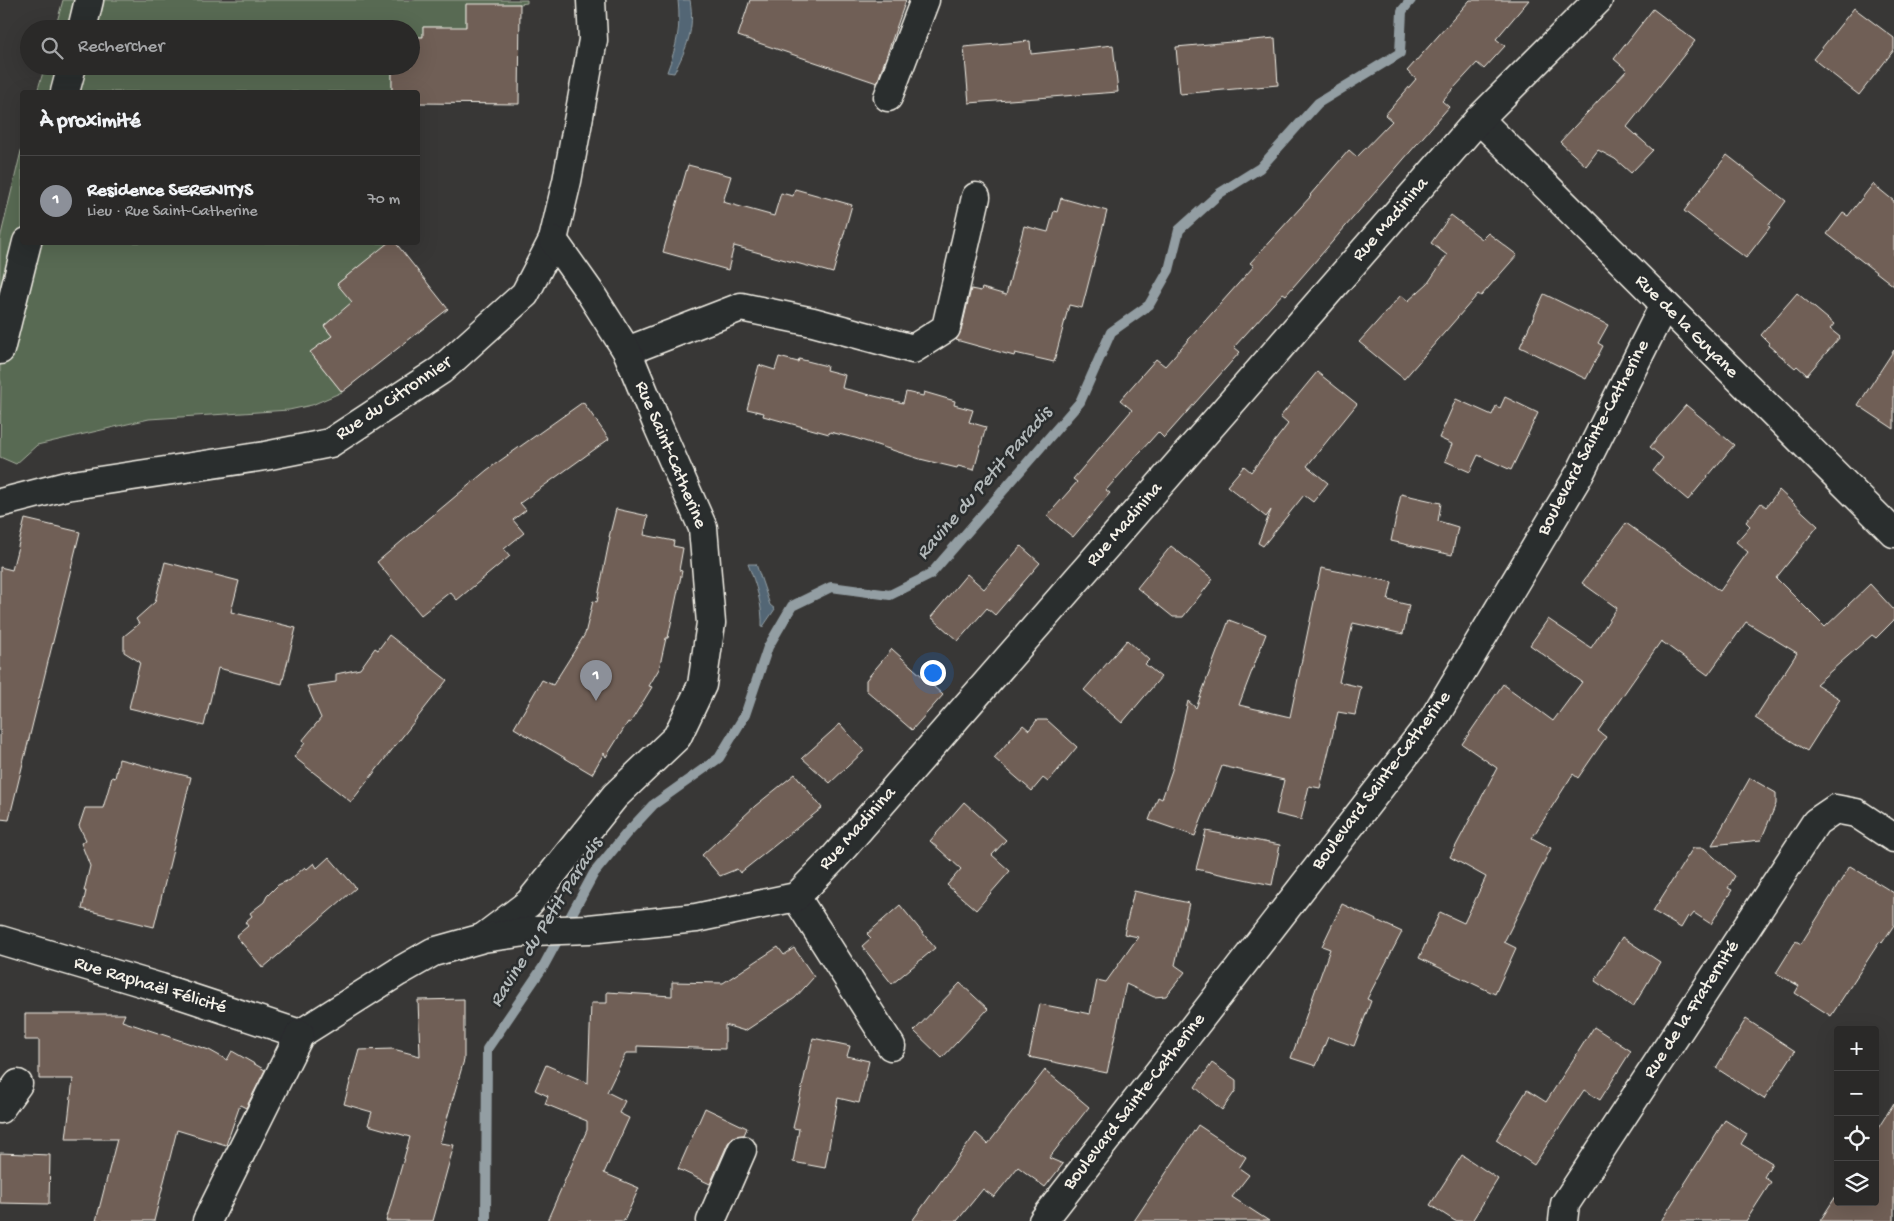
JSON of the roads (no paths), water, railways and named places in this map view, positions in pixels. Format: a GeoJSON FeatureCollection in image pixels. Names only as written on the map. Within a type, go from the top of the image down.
{"type":"FeatureCollection","features":[{"type":"Feature","properties":{"kind":"street"},"geometry":{"type":"LineString","coordinates":[[84,20],[89,0]]}},
{"type":"Feature","properties":{"kind":"street","name":"Rue du Citronnier"},"geometry":{"type":"LineString","coordinates":[[0,502],[66,486],[265,456],[330,443],[441,370],[525,294],[553,240],[567,181],[593,40],[591,0]]}},
{"type":"Feature","properties":{"kind":"street"},"geometry":{"type":"LineString","coordinates":[[888,98],[925,0]]}},
{"type":"Feature","properties":{"kind":"street","name":"Rue Madinina"},"geometry":{"type":"LineString","coordinates":[[796,897],[834,858],[1480,119],[1598,0]]}},
{"type":"Feature","properties":{"kind":"street"},"geometry":{"type":"LineString","coordinates":[[66,90],[70,75]]}},
{"type":"Feature","properties":{"kind":"street","name":"Rue de la Guyane"},"geometry":{"type":"LineString","coordinates":[[1480,119],[1894,533]]}},
{"type":"Feature","properties":{"kind":"street"},"geometry":{"type":"LineString","coordinates":[[627,351],[741,307],[813,322],[913,348],[946,328],[976,197]]}},
{"type":"Feature","properties":{"kind":"street","name":"Rue Saint-Catherine"},"geometry":{"type":"LineString","coordinates":[[483,938],[529,904],[615,796],[677,738],[702,685],[711,623],[703,528],[627,351],[589,291],[553,240]]}},
{"type":"Feature","properties":{"kind":"street"},"geometry":{"type":"LineString","coordinates":[[0,350],[26,245]]}},
{"type":"Feature","properties":{"kind":"street","name":"Boulevard Sainte-Catherine"},"geometry":{"type":"LineString","coordinates":[[1043,1221],[1434,718],[1580,473],[1664,305]]}},
{"type":"Feature","properties":{"kind":"street","name":"Rue de la Fraternité"},"geometry":{"type":"LineString","coordinates":[[1563,1221],[1565,1204],[1816,822],[1835,809],[1856,813],[1894,838]]}},
{"type":"Feature","properties":{"kind":"street"},"geometry":{"type":"LineString","coordinates":[[207,1221],[300,1034],[433,952],[483,938],[696,918],[796,897],[891,1046]]}},
{"type":"Feature","properties":{"kind":"street","name":"Rue Raphaël Félicité"},"geometry":{"type":"LineString","coordinates":[[0,940],[162,988],[300,1034]]}},
{"type":"Feature","properties":{"kind":"street"},"geometry":{"type":"LineString","coordinates":[[0,1109],[18,1084]]}},
{"type":"Feature","properties":{"kind":"street"},"geometry":{"type":"LineString","coordinates":[[711,1221],[742,1150]]}},
{"type":"Feature","properties":{"kind":"water"},"geometry":{"type":"Polygon","coordinates":[[[678,0],[690,0],[691,29],[683,55],[674,73],[667,72],[677,36],[679,19],[678,0]]]}},
{"type":"Feature","properties":{"kind":"water"},"geometry":{"type":"Polygon","coordinates":[[[748,564],[756,564],[770,605],[775,609],[762,628],[760,603],[748,564]]]}},
{"type":"Feature","properties":{"kind":"waterway","name":"Ravine du Petit Paradis"},"geometry":{"type":"LineString","coordinates":[[486,1221],[487,1049],[543,967],[594,873],[653,805],[719,758],[745,715],[768,647],[792,606],[831,587],[890,595],[930,575],[1080,402],[1111,332],[1149,305],[1169,270],[1179,230],[1220,193],[1260,168],[1318,103],[1400,53],[1402,11],[1411,0]]}},
{"type":"Feature","properties":{"kind":"place","name":"Residence SERENITYS"},"geometry":{"type":"Point","coordinates":[596,701]}}]}
